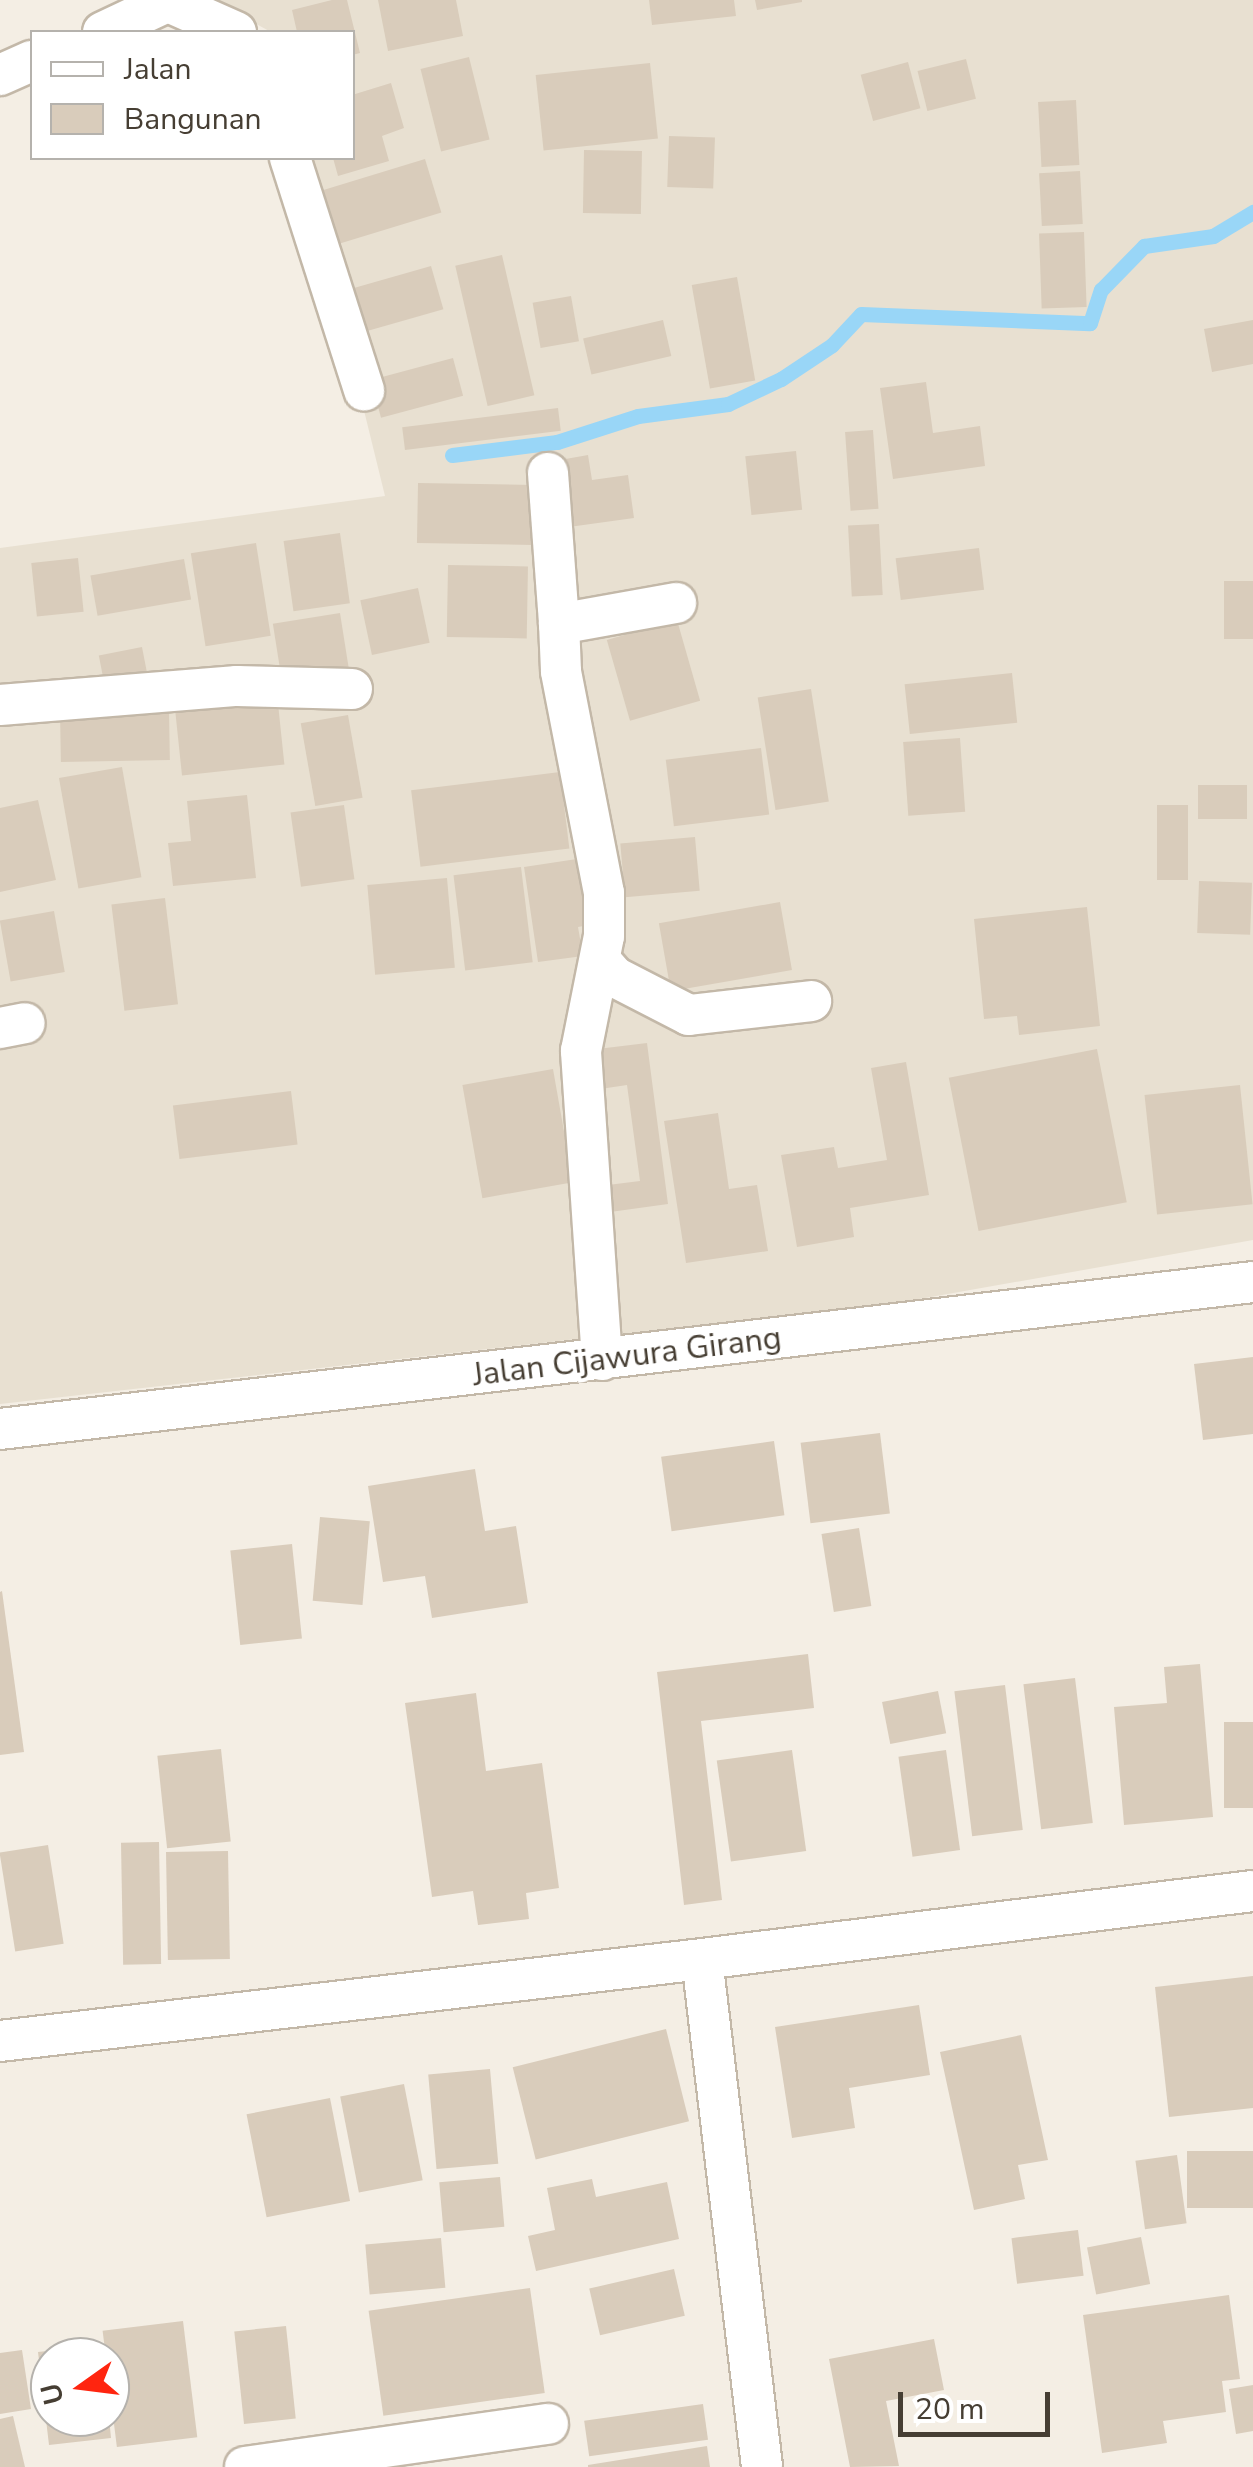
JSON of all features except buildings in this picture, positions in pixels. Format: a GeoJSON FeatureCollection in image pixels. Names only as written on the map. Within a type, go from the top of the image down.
{"type":"FeatureCollection","features":[{"type":"Feature","properties":{"kind":"street"},"geometry":{"type":"LineString","coordinates":[[108,30],[172,2],[232,30]]}},
{"type":"Feature","properties":{"kind":"street"},"geometry":{"type":"LineString","coordinates":[[0,75],[30,63]]}},
{"type":"Feature","properties":{"kind":"street"},"geometry":{"type":"LineString","coordinates":[[291,160],[364,390]]}},
{"type":"Feature","properties":{"kind":"street"},"geometry":{"type":"LineString","coordinates":[[548,473],[561,671],[604,892],[600,960],[581,1051],[602,1360]]}},
{"type":"Feature","properties":{"kind":"street"},"geometry":{"type":"LineString","coordinates":[[558,624],[676,603]]}},
{"type":"Feature","properties":{"kind":"street"},"geometry":{"type":"LineString","coordinates":[[0,705],[237,686],[352,689]]}},
{"type":"Feature","properties":{"kind":"street"},"geometry":{"type":"LineString","coordinates":[[600,960],[615,977],[688,1015],[811,1001]]}},
{"type":"Feature","properties":{"kind":"street","name":"Jalan Cijawura Girang"},"geometry":{"type":"LineString","coordinates":[[0,1429],[1253,1282]]}},
{"type":"Feature","properties":{"kind":"street"},"geometry":{"type":"LineString","coordinates":[[0,2041],[1253,1891]]}},
{"type":"Feature","properties":{"kind":"street"},"geometry":{"type":"LineString","coordinates":[[702,1959],[762,2467]]}},
{"type":"Feature","properties":{"kind":"street"},"geometry":{"type":"LineString","coordinates":[[245,2467],[548,2424]]}},
{"type":"Feature","properties":{"kind":"shaded area"},"geometry":{"type":"Polygon","coordinates":[[[212,0],[1253,0],[1253,1240],[897,1303],[0,1404],[0,548],[385,496],[302,160],[355,160],[355,30],[267,30],[212,0]]]}},
{"type":"Feature","properties":{"kind":"waterway"},"geometry":{"type":"LineString","coordinates":[[452,455],[557,442],[638,416],[728,404],[781,379],[832,345],[861,314],[1090,323],[1101,290],[1144,246],[1213,236],[1253,212]]}}]}
